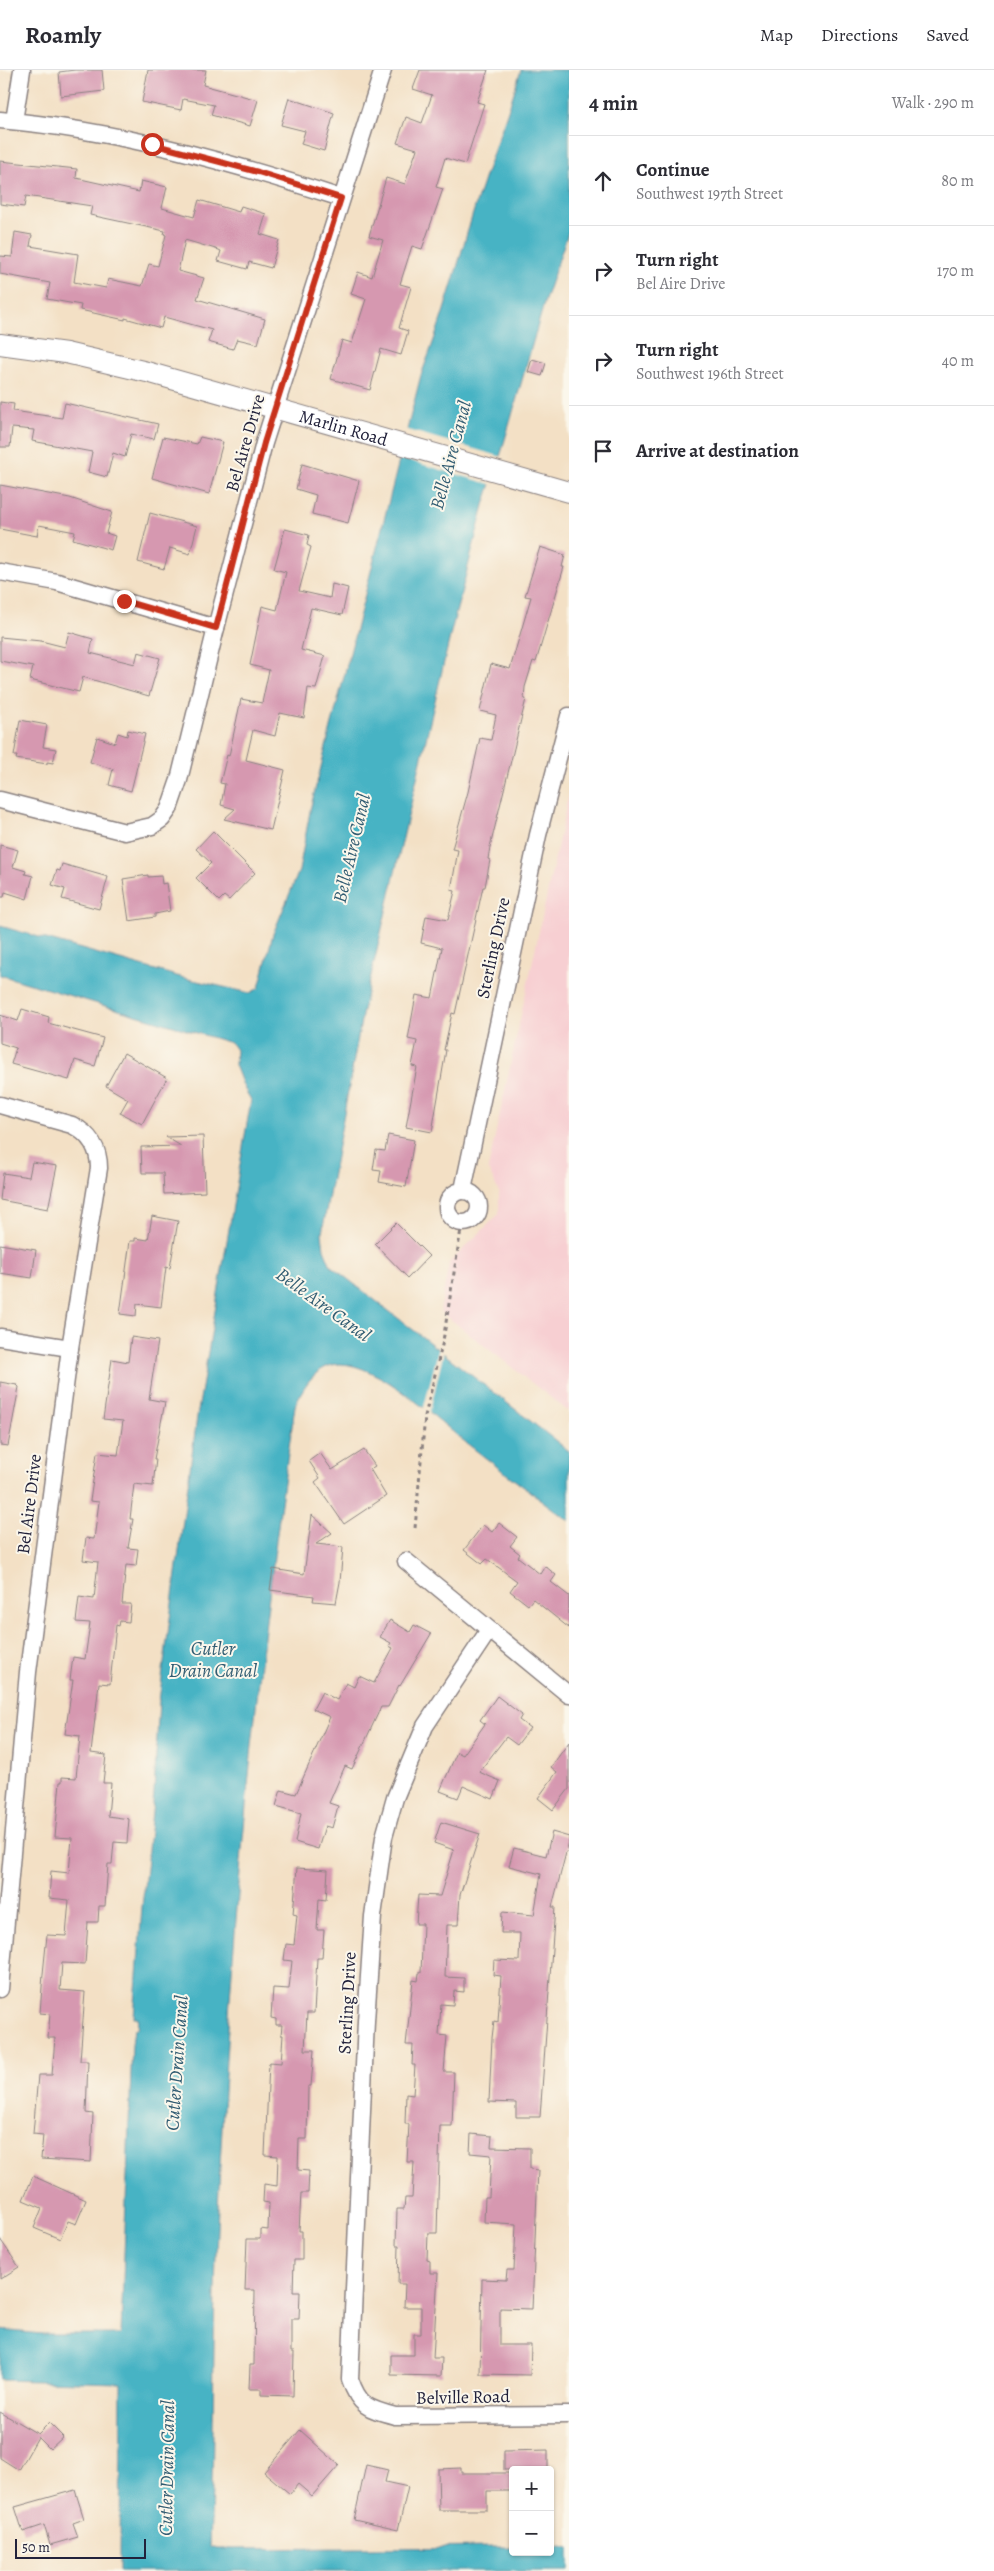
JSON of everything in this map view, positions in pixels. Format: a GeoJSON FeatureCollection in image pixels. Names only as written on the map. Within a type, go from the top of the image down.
{"type":"FeatureCollection","features":[{"type":"Feature","properties":{"kind":"street"},"geometry":{"type":"LineString","coordinates":[[22,70],[7,121],[59,127],[152,144],[258,172],[341,198]]}},
{"type":"Feature","properties":{"kind":"street","name":"Bel Aire Drive"},"geometry":{"type":"LineString","coordinates":[[0,800],[110,829],[130,832],[152,826],[165,815],[176,791],[264,443],[383,70]]}},
{"type":"Feature","properties":{"kind":"street","name":"Marlin Road"},"geometry":{"type":"LineString","coordinates":[[0,344],[102,360],[276,407],[569,492]]}},
{"type":"Feature","properties":{"kind":"street"},"geometry":{"type":"LineString","coordinates":[[0,572],[57,582],[216,628]]}},
{"type":"Feature","properties":{"kind":"street","name":"Sterling Drive"},"geometry":{"type":"LineString","coordinates":[[463,1190],[536,844],[567,734],[569,716]]}},
{"type":"Feature","properties":{"kind":"street","name":"Bel Aire Drive"},"geometry":{"type":"LineString","coordinates":[[0,1105],[72,1126],[86,1134],[95,1147],[99,1158],[99,1174],[70,1348],[28,1672],[0,1989]]}},
{"type":"Feature","properties":{"kind":"street"},"geometry":{"type":"LineString","coordinates":[[463,1190],[473,1194],[480,1207],[472,1221],[462,1223],[452,1219],[447,1209],[447,1203],[453,1194],[463,1190]]}},
{"type":"Feature","properties":{"kind":"street"},"geometry":{"type":"LineString","coordinates":[[0,1337],[70,1348]]}},
{"type":"Feature","properties":{"kind":"street"},"geometry":{"type":"LineString","coordinates":[[406,1561],[440,1587],[489,1630],[569,1695]]}},
{"type":"Feature","properties":{"kind":"street","name":"Sterling Drive"},"geometry":{"type":"LineString","coordinates":[[361,2403],[353,2387],[350,2371],[366,2021],[372,1925],[382,1854],[395,1798],[425,1726],[489,1630]]}},
{"type":"Feature","properties":{"kind":"street","name":"Belville Road"},"geometry":{"type":"LineString","coordinates":[[361,2403],[372,2409],[405,2418],[569,2415]]}},
{"type":"Feature","properties":{"kind":"path"},"geometry":{"type":"LineString","coordinates":[[415,1528],[426,1416],[443,1341],[462,1223]]}},
{"type":"Feature","properties":{"kind":"shaded area"},"geometry":{"type":"Polygon","coordinates":[[[569,792],[569,1412],[440,1311],[449,1263],[499,1214],[499,1192],[488,1169],[569,792]]]}},
{"type":"Feature","properties":{"kind":"water"},"geometry":{"type":"Polygon","coordinates":[[[521,70],[569,70],[569,230],[545,300],[502,450],[484,505],[451,632],[363,1010],[322,1233],[324,1249],[331,1266],[569,1451],[569,1521],[481,1455],[407,1395],[372,1373],[355,1366],[331,1365],[323,1368],[311,1379],[298,1399],[295,1406],[281,1506],[256,1706],[229,2007],[216,2250],[210,2547],[216,2549],[509,2547],[509,2556],[554,2556],[554,2547],[569,2547],[569,2571],[120,2571],[121,2383],[0,2380],[0,2330],[42,2334],[121,2334],[132,2045],[134,2029],[137,2029],[138,2018],[134,2018],[142,1907],[154,1793],[159,1701],[197,1417],[251,1100],[235,1065],[236,1050],[231,1043],[0,975],[0,926],[184,978],[250,993],[259,988],[273,934],[299,871],[311,806],[421,375],[444,311],[477,200],[521,70]]]}},
{"type":"Feature","properties":{"kind":"pier"},"geometry":{"type":"Polygon","coordinates":[[[405,429],[502,457],[493,485],[397,457],[405,429]]]}},
{"type":"Feature","properties":{"kind":"pier"},"geometry":{"type":"Polygon","coordinates":[[[439,1347],[444,1351],[429,1415],[423,1411],[439,1347]]]}},
{"type":"Feature","properties":{"kind":"building"},"geometry":{"type":"Polygon","coordinates":[[[102,70],[104,91],[61,96],[59,72],[102,70]]]}},
{"type":"Feature","properties":{"kind":"building"},"geometry":{"type":"Polygon","coordinates":[[[148,70],[206,70],[203,85],[258,100],[250,126],[211,115],[214,105],[183,99],[181,110],[142,102],[148,70]]]}},
{"type":"Feature","properties":{"kind":"building"},"geometry":{"type":"Polygon","coordinates":[[[420,70],[488,70],[477,102],[484,104],[465,164],[445,158],[436,187],[443,189],[422,249],[412,246],[400,284],[411,287],[399,328],[408,331],[401,355],[381,349],[370,390],[331,379],[342,340],[352,343],[366,299],[351,294],[358,272],[372,277],[383,240],[369,236],[386,178],[405,184],[417,149],[397,143],[406,117],[422,123],[432,95],[413,89],[420,70]]]}},
{"type":"Feature","properties":{"kind":"building"},"geometry":{"type":"Polygon","coordinates":[[[289,98],[334,113],[324,151],[301,144],[305,131],[281,125],[289,98]]]}},
{"type":"Feature","properties":{"kind":"building"},"geometry":{"type":"Polygon","coordinates":[[[0,161],[77,169],[76,178],[139,192],[141,181],[167,187],[162,208],[194,217],[199,200],[239,212],[241,206],[266,214],[260,234],[279,240],[271,268],[249,262],[247,269],[218,261],[221,251],[185,240],[178,271],[204,278],[197,299],[265,319],[258,344],[237,339],[233,349],[208,342],[212,330],[164,317],[161,328],[125,318],[125,320],[80,310],[81,305],[47,299],[50,283],[0,274],[0,256],[12,257],[15,232],[32,235],[30,246],[78,254],[74,282],[106,288],[108,279],[142,286],[149,264],[158,266],[166,235],[164,234],[165,231],[90,215],[92,206],[26,196],[24,207],[0,204],[0,161]]]}},
{"type":"Feature","properties":{"kind":"building"},"geometry":{"type":"Polygon","coordinates":[[[532,359],[546,363],[542,376],[528,372],[532,359]]]}},
{"type":"Feature","properties":{"kind":"building"},"geometry":{"type":"Polygon","coordinates":[[[0,402],[14,404],[13,411],[62,418],[65,403],[158,424],[154,439],[131,434],[125,457],[113,453],[107,477],[88,472],[92,452],[32,441],[34,430],[12,428],[10,447],[0,447],[0,402]]]}},
{"type":"Feature","properties":{"kind":"building"},"geometry":{"type":"Polygon","coordinates":[[[163,437],[197,444],[200,437],[223,442],[209,494],[152,478],[163,437]]]}},
{"type":"Feature","properties":{"kind":"building"},"geometry":{"type":"Polygon","coordinates":[[[302,464],[359,481],[348,523],[312,514],[316,495],[296,489],[302,464]]]}},
{"type":"Feature","properties":{"kind":"building"},"geometry":{"type":"Polygon","coordinates":[[[0,485],[70,498],[112,512],[106,533],[115,536],[111,550],[73,539],[75,532],[39,525],[37,536],[0,529],[0,485]]]}},
{"type":"Feature","properties":{"kind":"building"},"geometry":{"type":"Polygon","coordinates":[[[150,513],[197,526],[190,554],[170,548],[164,569],[138,562],[150,513]]]}},
{"type":"Feature","properties":{"kind":"building"},"geometry":{"type":"Polygon","coordinates":[[[285,529],[309,535],[307,545],[311,547],[299,591],[330,598],[332,584],[348,588],[342,615],[311,608],[301,650],[325,656],[316,689],[308,688],[304,718],[280,713],[275,736],[253,730],[246,760],[285,770],[271,830],[224,819],[235,809],[221,805],[225,784],[220,783],[227,755],[229,756],[241,699],[262,703],[269,670],[250,665],[262,606],[277,610],[286,572],[274,569],[285,529]]]}},
{"type":"Feature","properties":{"kind":"building"},"geometry":{"type":"Polygon","coordinates":[[[540,547],[565,555],[562,567],[564,567],[536,662],[533,661],[525,687],[524,699],[526,699],[490,847],[488,859],[490,860],[485,887],[483,887],[455,1014],[452,1013],[444,1050],[446,1050],[432,1132],[406,1127],[417,1067],[412,1066],[417,1041],[408,1039],[416,995],[432,998],[442,948],[421,943],[426,916],[448,920],[455,891],[451,890],[458,850],[452,849],[468,792],[480,738],[491,740],[496,715],[480,711],[491,664],[510,669],[531,597],[525,596],[540,547]]]}},
{"type":"Feature","properties":{"kind":"building"},"geometry":{"type":"Polygon","coordinates":[[[69,632],[93,639],[90,653],[135,664],[138,652],[160,658],[149,696],[83,677],[79,692],[30,680],[33,667],[0,661],[0,637],[41,641],[65,647],[69,632]]]}},
{"type":"Feature","properties":{"kind":"building"},"geometry":{"type":"Polygon","coordinates":[[[20,720],[47,725],[43,747],[56,749],[53,763],[47,762],[47,764],[16,759],[17,756],[14,756],[20,720]]]}},
{"type":"Feature","properties":{"kind":"building"},"geometry":{"type":"Polygon","coordinates":[[[128,730],[145,734],[131,791],[109,785],[113,769],[90,762],[97,737],[115,743],[118,733],[127,736],[128,730]]]}},
{"type":"Feature","properties":{"kind":"building"},"geometry":{"type":"Polygon","coordinates":[[[213,831],[255,873],[229,900],[224,896],[219,901],[196,878],[211,863],[196,849],[213,831]]]}},
{"type":"Feature","properties":{"kind":"building"},"geometry":{"type":"Polygon","coordinates":[[[0,845],[18,850],[13,867],[26,871],[25,874],[33,876],[27,899],[5,892],[4,897],[0,897],[0,845]]]}},
{"type":"Feature","properties":{"kind":"building"},"geometry":{"type":"Polygon","coordinates":[[[62,864],[108,877],[99,909],[62,899],[65,889],[52,885],[57,870],[60,871],[62,864]]]}},
{"type":"Feature","properties":{"kind":"building"},"geometry":{"type":"Polygon","coordinates":[[[148,875],[148,877],[161,876],[162,884],[166,883],[170,911],[155,914],[155,917],[129,921],[123,879],[148,875]]]}},
{"type":"Feature","properties":{"kind":"building"},"geometry":{"type":"Polygon","coordinates":[[[22,1009],[49,1017],[48,1023],[103,1038],[95,1066],[75,1060],[69,1080],[11,1064],[16,1048],[0,1043],[0,1015],[18,1021],[22,1009]]]}},
{"type":"Feature","properties":{"kind":"building"},"geometry":{"type":"Polygon","coordinates":[[[124,1053],[167,1078],[142,1124],[120,1113],[128,1099],[106,1086],[124,1053]]]}},
{"type":"Feature","properties":{"kind":"building"},"geometry":{"type":"Polygon","coordinates":[[[388,1135],[414,1140],[406,1187],[379,1182],[381,1171],[373,1170],[376,1150],[385,1151],[388,1135]]]}},
{"type":"Feature","properties":{"kind":"building"},"geometry":{"type":"Polygon","coordinates":[[[203,1136],[205,1192],[164,1194],[163,1173],[142,1173],[141,1147],[181,1146],[166,1137],[203,1136]]]}},
{"type":"Feature","properties":{"kind":"building"},"geometry":{"type":"Polygon","coordinates":[[[32,1162],[57,1166],[48,1209],[0,1200],[3,1173],[29,1177],[32,1162]]]}},
{"type":"Feature","properties":{"kind":"building"},"geometry":{"type":"Polygon","coordinates":[[[152,1216],[178,1221],[170,1268],[166,1267],[161,1307],[137,1304],[136,1316],[120,1314],[130,1241],[135,1241],[135,1238],[148,1240],[152,1216]]]}},
{"type":"Feature","properties":{"kind":"building"},"geometry":{"type":"Polygon","coordinates":[[[396,1223],[429,1256],[408,1278],[375,1244],[396,1223]]]}},
{"type":"Feature","properties":{"kind":"building"},"geometry":{"type":"Polygon","coordinates":[[[0,1244],[36,1250],[32,1278],[0,1273],[0,1244]]]}},
{"type":"Feature","properties":{"kind":"building"},"geometry":{"type":"Polygon","coordinates":[[[131,1337],[158,1341],[149,1399],[165,1402],[154,1459],[156,1459],[153,1486],[134,1484],[130,1519],[133,1519],[128,1548],[138,1549],[136,1566],[126,1565],[122,1604],[131,1604],[129,1622],[120,1621],[119,1626],[116,1625],[110,1684],[99,1683],[91,1753],[106,1755],[103,1783],[111,1783],[108,1816],[129,1819],[127,1843],[114,1842],[112,1864],[108,1864],[105,1906],[99,1906],[98,1922],[88,1922],[85,1964],[62,1963],[60,1990],[85,1992],[80,2061],[88,2061],[86,2113],[93,2114],[91,2162],[41,2159],[43,2135],[33,2134],[38,2075],[52,2075],[55,2038],[48,2038],[50,2014],[40,2013],[47,1935],[66,1936],[69,1900],[49,1898],[51,1871],[69,1873],[72,1838],[55,1837],[60,1782],[62,1782],[62,1777],[76,1778],[80,1736],[65,1734],[73,1680],[70,1680],[73,1657],[85,1659],[90,1623],[76,1622],[79,1597],[94,1599],[98,1562],[83,1560],[86,1538],[94,1539],[99,1502],[90,1501],[97,1453],[118,1455],[123,1421],[103,1419],[112,1359],[128,1362],[131,1337]]]}},
{"type":"Feature","properties":{"kind":"building"},"geometry":{"type":"Polygon","coordinates":[[[0,1382],[19,1387],[8,1446],[0,1445],[0,1382]]]}},
{"type":"Feature","properties":{"kind":"building"},"geometry":{"type":"Polygon","coordinates":[[[364,1450],[375,1466],[370,1469],[386,1496],[344,1524],[315,1482],[320,1478],[309,1461],[320,1453],[332,1470],[364,1450]]]}},
{"type":"Feature","properties":{"kind":"building"},"geometry":{"type":"Polygon","coordinates":[[[312,1515],[332,1533],[316,1544],[343,1547],[336,1603],[313,1601],[314,1596],[270,1590],[273,1569],[304,1574],[312,1515]]]}},
{"type":"Feature","properties":{"kind":"building"},"geometry":{"type":"Polygon","coordinates":[[[499,1523],[517,1537],[510,1546],[520,1554],[518,1557],[540,1574],[545,1566],[556,1575],[551,1582],[569,1596],[569,1628],[533,1599],[528,1605],[510,1591],[517,1581],[487,1559],[482,1564],[464,1550],[483,1525],[492,1532],[499,1523]]]}},
{"type":"Feature","properties":{"kind":"building"},"geometry":{"type":"Polygon","coordinates":[[[390,1620],[410,1632],[414,1625],[431,1634],[399,1685],[388,1707],[381,1707],[352,1769],[345,1766],[329,1803],[338,1806],[332,1828],[325,1826],[318,1849],[295,1842],[301,1813],[276,1806],[281,1790],[296,1794],[330,1717],[313,1709],[322,1692],[337,1700],[346,1683],[354,1687],[359,1676],[374,1683],[393,1648],[389,1646],[391,1643],[380,1637],[390,1620]]]}},
{"type":"Feature","properties":{"kind":"building"},"geometry":{"type":"Polygon","coordinates":[[[497,1696],[522,1715],[519,1720],[530,1728],[517,1745],[506,1737],[479,1772],[500,1781],[493,1799],[463,1786],[458,1798],[440,1791],[457,1752],[463,1755],[485,1724],[480,1720],[497,1696]]]}},
{"type":"Feature","properties":{"kind":"building"},"geometry":{"type":"Polygon","coordinates":[[[569,1742],[569,1789],[553,1810],[538,1798],[557,1772],[551,1767],[569,1742]]]}},
{"type":"Feature","properties":{"kind":"building"},"geometry":{"type":"Polygon","coordinates":[[[441,1822],[480,1834],[460,1895],[458,1925],[447,1925],[445,1977],[464,1978],[464,1992],[454,1991],[453,2005],[441,2004],[439,2035],[447,2036],[444,2072],[454,2072],[452,2126],[440,2126],[437,2233],[428,2233],[427,2260],[430,2261],[430,2273],[438,2273],[433,2358],[442,2358],[441,2376],[391,2375],[391,2355],[414,2355],[414,2334],[421,2334],[421,2307],[404,2307],[405,2284],[398,2284],[399,2245],[396,2245],[397,2209],[404,2209],[405,2198],[412,2198],[414,2162],[407,2162],[409,2124],[405,2124],[406,2094],[413,2095],[415,2065],[412,2065],[413,2045],[406,2045],[413,1980],[418,1981],[419,1973],[421,1973],[423,1924],[416,1924],[418,1895],[440,1896],[454,1850],[434,1843],[441,1822]]]}},
{"type":"Feature","properties":{"kind":"building"},"geometry":{"type":"Polygon","coordinates":[[[552,1832],[569,1837],[569,1841],[552,1907],[555,1907],[540,2117],[516,2117],[516,2103],[489,2102],[492,2038],[494,2021],[498,2022],[501,1976],[493,1975],[494,1960],[519,1961],[520,1933],[501,1933],[502,1912],[534,1915],[541,1874],[509,1866],[514,1848],[546,1856],[552,1832]]]}},
{"type":"Feature","properties":{"kind":"building"},"geometry":{"type":"Polygon","coordinates":[[[297,1868],[328,1870],[326,1900],[319,1899],[317,1930],[324,1930],[322,1958],[317,1958],[314,2013],[307,2013],[305,2050],[314,2050],[311,2086],[308,2086],[307,2139],[299,2139],[298,2170],[309,2171],[308,2193],[301,2193],[299,2231],[302,2231],[302,2260],[294,2260],[293,2292],[300,2292],[299,2319],[291,2319],[291,2352],[294,2352],[293,2396],[261,2395],[261,2389],[249,2389],[250,2365],[254,2365],[255,2290],[245,2290],[247,2239],[260,2239],[260,2229],[268,2230],[269,2203],[263,2202],[264,2184],[277,2186],[278,2156],[265,2155],[269,2062],[281,2063],[283,2035],[281,2035],[282,2025],[276,2025],[276,2019],[271,2018],[273,1988],[289,1989],[292,1961],[284,1960],[286,1944],[294,1945],[297,1915],[293,1914],[297,1868]]]}},
{"type":"Feature","properties":{"kind":"building"},"geometry":{"type":"Polygon","coordinates":[[[471,2134],[492,2136],[491,2147],[530,2148],[530,2169],[538,2170],[532,2309],[500,2308],[500,2345],[531,2345],[530,2375],[480,2374],[482,2279],[506,2280],[507,2270],[514,2270],[516,2224],[484,2222],[485,2197],[489,2197],[491,2155],[470,2153],[471,2134]]]}},
{"type":"Feature","properties":{"kind":"building"},"geometry":{"type":"Polygon","coordinates":[[[33,2176],[86,2200],[76,2224],[68,2221],[60,2239],[34,2228],[42,2208],[23,2200],[33,2176]]]}},
{"type":"Feature","properties":{"kind":"building"},"geometry":{"type":"Polygon","coordinates":[[[0,2239],[19,2267],[0,2279],[0,2239]]]}},
{"type":"Feature","properties":{"kind":"building"},"geometry":{"type":"Polygon","coordinates":[[[0,2412],[38,2434],[49,2423],[63,2437],[50,2449],[38,2437],[19,2470],[0,2458],[0,2412]]]}},
{"type":"Feature","properties":{"kind":"building"},"geometry":{"type":"Polygon","coordinates":[[[300,2430],[339,2465],[312,2496],[298,2484],[290,2494],[264,2472],[300,2430]]]}},
{"type":"Feature","properties":{"kind":"building"},"geometry":{"type":"Polygon","coordinates":[[[548,2450],[548,2466],[509,2466],[509,2470],[504,2470],[504,2451],[548,2450]]]}},
{"type":"Feature","properties":{"kind":"building"},"geometry":{"type":"Polygon","coordinates":[[[366,2465],[388,2470],[385,2482],[408,2487],[398,2530],[354,2520],[366,2465]]]}},
{"type":"Feature","properties":{"kind":"building"},"geometry":{"type":"Polygon","coordinates":[[[461,2468],[461,2473],[509,2473],[509,2491],[487,2491],[487,2510],[439,2510],[438,2469],[461,2468]]]}},
{"type":"Feature","properties":{"kind":"building"},"geometry":{"type":"Polygon","coordinates":[[[75,2490],[84,2519],[73,2523],[78,2537],[50,2545],[44,2525],[23,2532],[15,2507],[75,2490]]]}},
{"type":"Feature","properties":{"kind":"route"},"geometry":{"type":"LineString","coordinates":[[124,601],[216,628],[264,443],[341,198],[258,172],[152,144]]}},
{"type":"Feature","properties":{"kind":"water label","name":"Belle Aire Canal"},"geometry":{"type":"Point","coordinates":[450,455]}},
{"type":"Feature","properties":{"kind":"water label","name":"Belle Aire Canal"},"geometry":{"type":"Point","coordinates":[351,848]}},
{"type":"Feature","properties":{"kind":"water label","name":"Belle Aire Canal"},"geometry":{"type":"Point","coordinates":[324,1304]}},
{"type":"Feature","properties":{"kind":"water label","name":"Cutler Drain Canal"},"geometry":{"type":"Point","coordinates":[213,1659]}},
{"type":"Feature","properties":{"kind":"water label","name":"Cutler Drain Canal"},"geometry":{"type":"Point","coordinates":[176,2063]}},
{"type":"Feature","properties":{"kind":"water label","name":"Cutler Drain Canal"},"geometry":{"type":"Point","coordinates":[166,2468]}}]}
